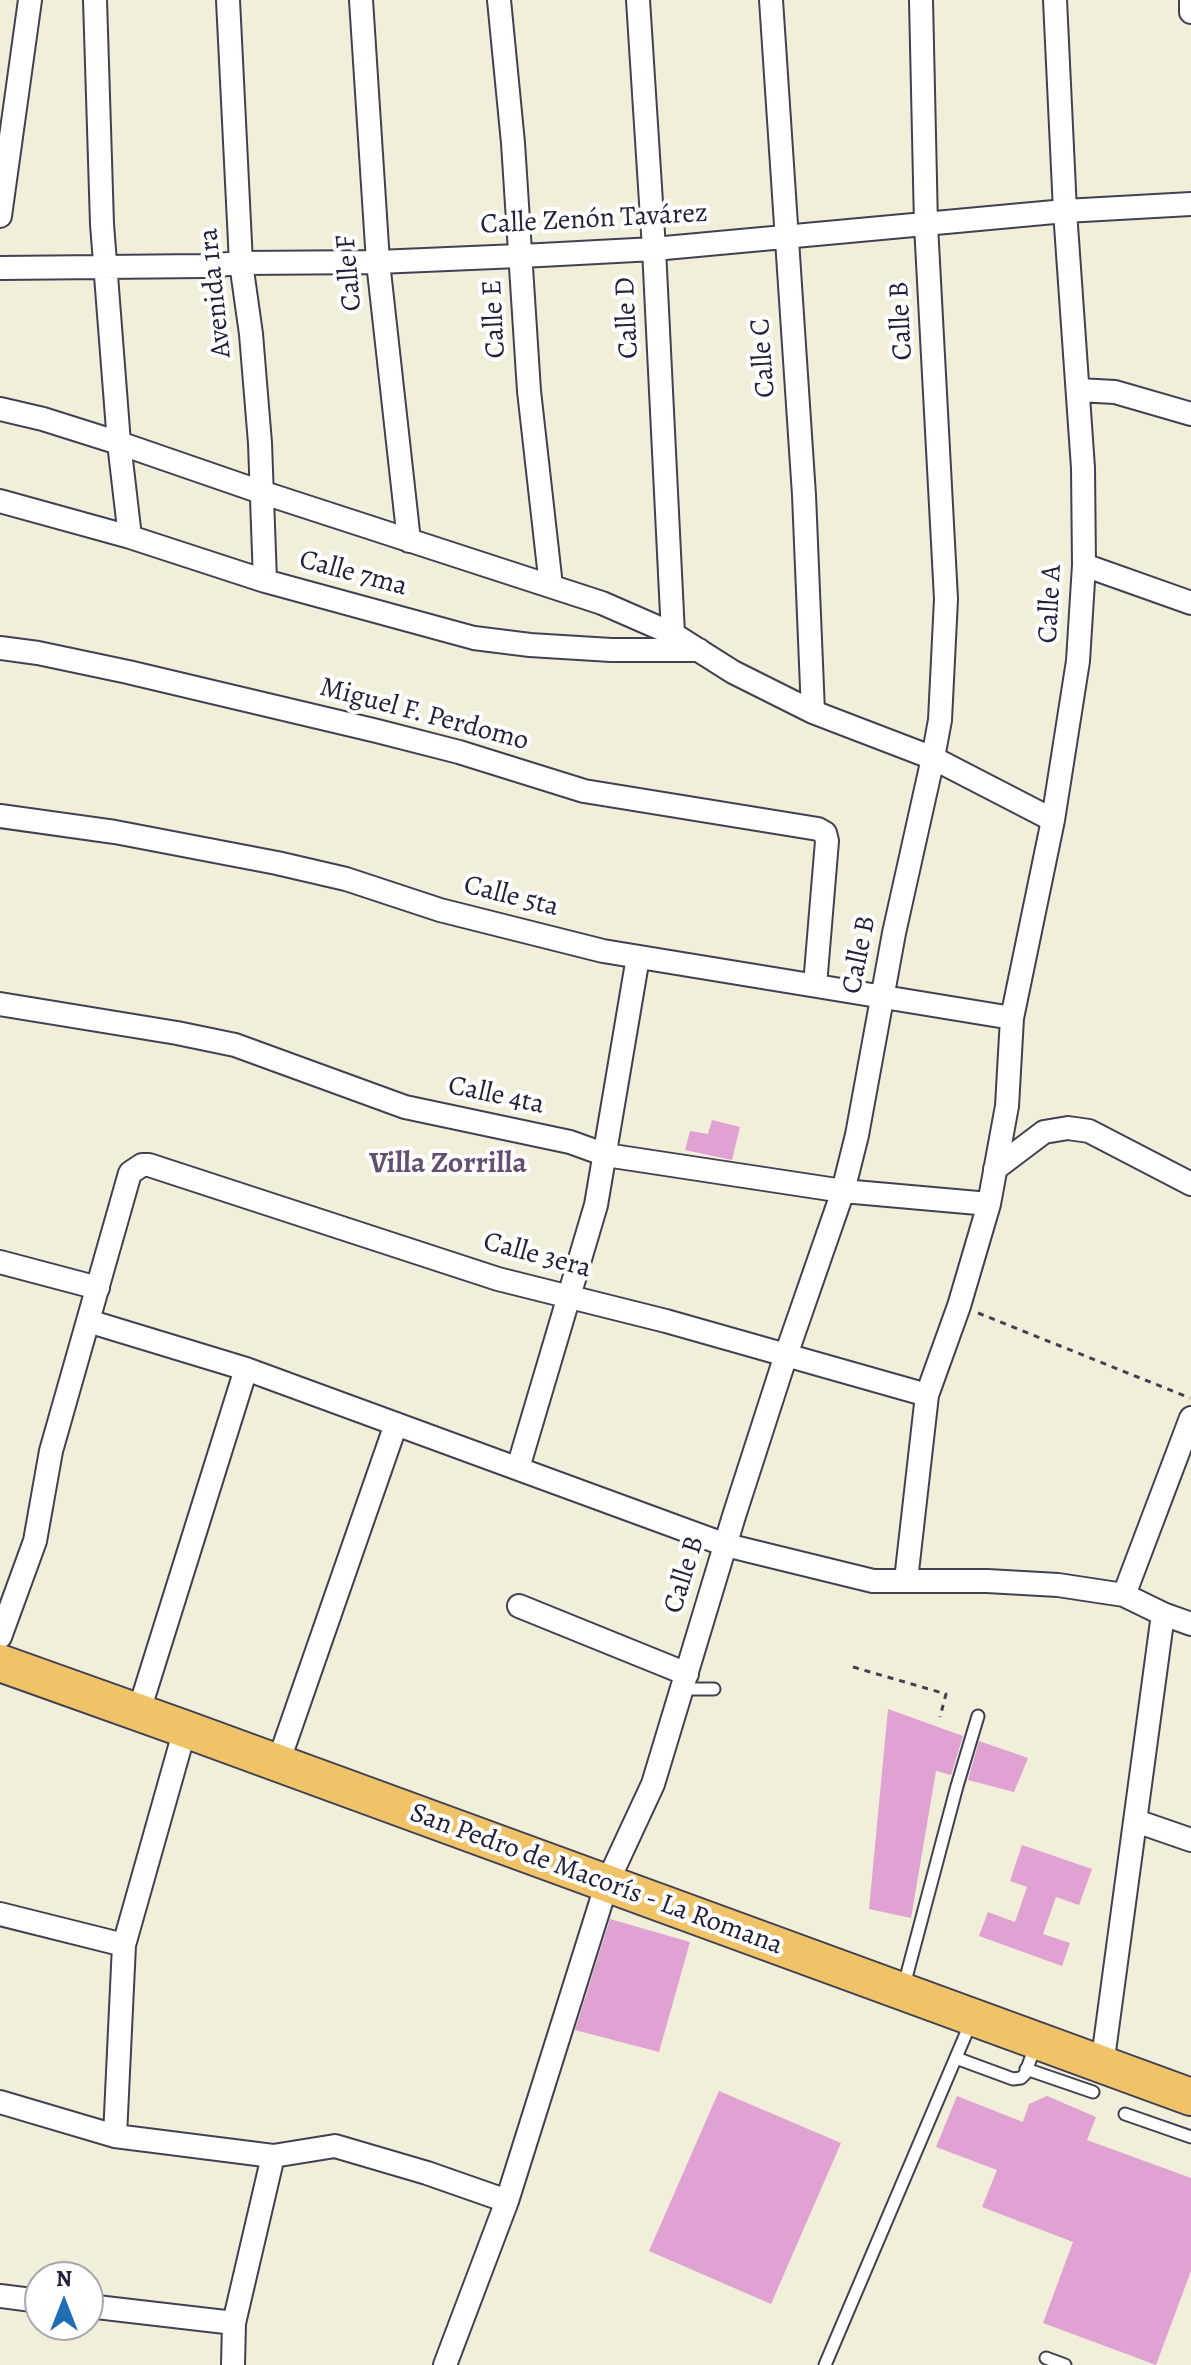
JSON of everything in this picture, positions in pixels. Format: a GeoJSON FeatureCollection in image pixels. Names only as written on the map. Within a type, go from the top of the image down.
{"type":"FeatureCollection","features":[{"type":"Feature","properties":{"kind":"main road","name":"San Pedro de Macorís - La Romana"},"geometry":{"type":"LineString","coordinates":[[0,1663],[973,2018],[1032,2056],[1098,2079],[1191,2097]]}},
{"type":"Feature","properties":{"kind":"street"},"geometry":{"type":"LineString","coordinates":[[0,216],[8,97],[30,0]]}},
{"type":"Feature","properties":{"kind":"street"},"geometry":{"type":"LineString","coordinates":[[95,0],[101,209],[119,443],[130,537]]}},
{"type":"Feature","properties":{"kind":"street","name":"Avenida 1ra"},"geometry":{"type":"LineString","coordinates":[[228,0],[241,263],[251,334],[265,581]]}},
{"type":"Feature","properties":{"kind":"street","name":"Calle F"},"geometry":{"type":"LineString","coordinates":[[361,0],[378,262],[409,541]]}},
{"type":"Feature","properties":{"kind":"street","name":"Calle E"},"geometry":{"type":"LineString","coordinates":[[499,0],[513,143],[529,391],[551,586]]}},
{"type":"Feature","properties":{"kind":"street","name":"Calle D"},"geometry":{"type":"LineString","coordinates":[[638,0],[673,634]]}},
{"type":"Feature","properties":{"kind":"street","name":"Calle C"},"geometry":{"type":"LineString","coordinates":[[771,0],[804,495],[813,712]]}},
{"type":"Feature","properties":{"kind":"street","name":"Calle B"},"geometry":{"type":"LineString","coordinates":[[447,2364],[507,2201],[607,1883],[653,1784],[786,1355],[843,1191],[933,758],[940,720],[946,599],[926,225],[921,0]]}},
{"type":"Feature","properties":{"kind":"street","name":"Calle A"},"geometry":{"type":"LineString","coordinates":[[906,1580],[927,1395],[959,1306],[989,1204],[1007,1106],[1012,1018],[1053,820],[1078,661],[1084,565],[1083,468],[1065,211],[1055,0]]}},
{"type":"Feature","properties":{"kind":"street"},"geometry":{"type":"LineString","coordinates":[[1191,0],[1191,12]]}},
{"type":"Feature","properties":{"kind":"street","name":"Calle Zenón Tavárez"},"geometry":{"type":"LineString","coordinates":[[0,268],[378,262],[654,249],[1065,211],[1191,204]]}},
{"type":"Feature","properties":{"kind":"street"},"geometry":{"type":"LineString","coordinates":[[1078,390],[1115,392],[1191,414]]}},
{"type":"Feature","properties":{"kind":"street"},"geometry":{"type":"LineString","coordinates":[[0,409],[119,443],[602,603],[673,634],[733,672],[813,712],[933,758],[1053,820]]}},
{"type":"Feature","properties":{"kind":"street","name":"Calle 7ma"},"geometry":{"type":"LineString","coordinates":[[0,501],[130,537],[265,581],[474,638],[611,650],[700,650]]}},
{"type":"Feature","properties":{"kind":"street"},"geometry":{"type":"LineString","coordinates":[[1084,565],[1191,603]]}},
{"type":"Feature","properties":{"kind":"street","name":"Miguel F. Perdomo"},"geometry":{"type":"LineString","coordinates":[[0,648],[128,672],[377,731],[459,752],[584,791],[818,829],[825,833],[827,841],[815,985]]}},
{"type":"Feature","properties":{"kind":"street","name":"Calle 5ta"},"geometry":{"type":"LineString","coordinates":[[0,816],[115,832],[277,863],[346,879],[440,910],[603,951],[1012,1018]]}},
{"type":"Feature","properties":{"kind":"street"},"geometry":{"type":"LineString","coordinates":[[518,1468],[596,1205],[638,957]]}},
{"type":"Feature","properties":{"kind":"street","name":"Calle 4ta"},"geometry":{"type":"LineString","coordinates":[[0,1004],[235,1045],[405,1107],[570,1142],[606,1155],[843,1191],[989,1204]]}},
{"type":"Feature","properties":{"kind":"street"},"geometry":{"type":"LineString","coordinates":[[995,1169],[1044,1132],[1068,1128],[1089,1131],[1191,1184]]}},
{"type":"Feature","properties":{"kind":"street","name":"Calle 3era"},"geometry":{"type":"LineString","coordinates":[[98,1288],[130,1173],[142,1165],[149,1165],[498,1279],[927,1395]]}},
{"type":"Feature","properties":{"kind":"street"},"geometry":{"type":"LineString","coordinates":[[0,1262],[98,1288],[51,1451],[35,1541],[0,1637]]}},
{"type":"Feature","properties":{"kind":"street"},"geometry":{"type":"LineString","coordinates":[[88,1321],[246,1369],[726,1545],[873,1581],[987,1581],[1058,1585],[1124,1595],[1191,1624]]}},
{"type":"Feature","properties":{"kind":"street"},"geometry":{"type":"LineString","coordinates":[[138,1714],[246,1369]]}},
{"type":"Feature","properties":{"kind":"street"},"geometry":{"type":"LineString","coordinates":[[1124,1595],[1191,1418]]}},
{"type":"Feature","properties":{"kind":"street"},"geometry":{"type":"LineString","coordinates":[[278,1763],[396,1424]]}},
{"type":"Feature","properties":{"kind":"street"},"geometry":{"type":"LineString","coordinates":[[519,1606],[685,1682]]}},
{"type":"Feature","properties":{"kind":"street"},"geometry":{"type":"LineString","coordinates":[[1098,2079],[1163,1614]]}},
{"type":"Feature","properties":{"kind":"street"},"geometry":{"type":"LineString","coordinates":[[115,2136],[124,1945],[185,1729]]}},
{"type":"Feature","properties":{"kind":"street"},"geometry":{"type":"LineString","coordinates":[[1136,1821],[1191,1840]]}},
{"type":"Feature","properties":{"kind":"street"},"geometry":{"type":"LineString","coordinates":[[0,1914],[124,1945]]}},
{"type":"Feature","properties":{"kind":"street"},"geometry":{"type":"LineString","coordinates":[[0,2102],[115,2136],[273,2156],[335,2146],[507,2201]]}},
{"type":"Feature","properties":{"kind":"street"},"geometry":{"type":"LineString","coordinates":[[233,2365],[234,2323],[273,2156]]}},
{"type":"Feature","properties":{"kind":"street"},"geometry":{"type":"LineString","coordinates":[[0,2296],[24,2299]]}},
{"type":"Feature","properties":{"kind":"street"},"geometry":{"type":"LineString","coordinates":[[104,2308],[234,2323]]}},
{"type":"Feature","properties":{"kind":"lane"},"geometry":{"type":"LineString","coordinates":[[685,1682],[714,1689]]}},
{"type":"Feature","properties":{"kind":"lane"},"geometry":{"type":"LineString","coordinates":[[902,1992],[978,1716]]}},
{"type":"Feature","properties":{"kind":"lane"},"geometry":{"type":"LineString","coordinates":[[825,2365],[973,2018]]}},
{"type":"Feature","properties":{"kind":"lane"},"geometry":{"type":"LineString","coordinates":[[956,2058],[1013,2079],[1021,2078],[1032,2056]]}},
{"type":"Feature","properties":{"kind":"lane"},"geometry":{"type":"LineString","coordinates":[[1125,2114],[1191,2137]]}},
{"type":"Feature","properties":{"kind":"lane"},"geometry":{"type":"LineString","coordinates":[[1046,2358],[1065,2365]]}},
{"type":"Feature","properties":{"kind":"path"},"geometry":{"type":"LineString","coordinates":[[959,1306],[1191,1399]]}},
{"type":"Feature","properties":{"kind":"path"},"geometry":{"type":"LineString","coordinates":[[853,1667],[946,1694],[940,1717]]}},
{"type":"Feature","properties":{"kind":"building"},"geometry":{"type":"Polygon","coordinates":[[[712,1120],[740,1127],[732,1160],[685,1150],[690,1131],[708,1134],[712,1120]]]}},
{"type":"Feature","properties":{"kind":"building"},"geometry":{"type":"Polygon","coordinates":[[[888,1709],[963,1736],[951,1775],[936,1771],[911,1918],[869,1909],[888,1709]]]}},
{"type":"Feature","properties":{"kind":"building"},"geometry":{"type":"Polygon","coordinates":[[[979,1741],[1028,1758],[1014,1792],[968,1780],[979,1741]]]}},
{"type":"Feature","properties":{"kind":"building"},"geometry":{"type":"Polygon","coordinates":[[[1022,1845],[1092,1869],[1079,1905],[1056,1897],[1043,1934],[1070,1943],[1062,1966],[979,1936],[988,1912],[1015,1922],[1027,1887],[1010,1881],[1022,1845]]]}},
{"type":"Feature","properties":{"kind":"building"},"geometry":{"type":"Polygon","coordinates":[[[610,1919],[690,1942],[659,2052],[575,2030],[610,1919]]]}},
{"type":"Feature","properties":{"kind":"building"},"geometry":{"type":"Polygon","coordinates":[[[719,2091],[841,2143],[771,2304],[649,2251],[719,2091]]]}},
{"type":"Feature","properties":{"kind":"building"},"geometry":{"type":"Polygon","coordinates":[[[957,2096],[1023,2122],[1029,2104],[1047,2096],[1096,2117],[1087,2140],[1191,2178],[1191,2271],[1156,2365],[1043,2323],[1073,2242],[982,2207],[997,2170],[936,2147],[957,2096]]]}},
{"type":"Feature","properties":{"kind":"district","name":"Villa Zorrilla"},"geometry":{"type":"Point","coordinates":[448,1165]}}]}
